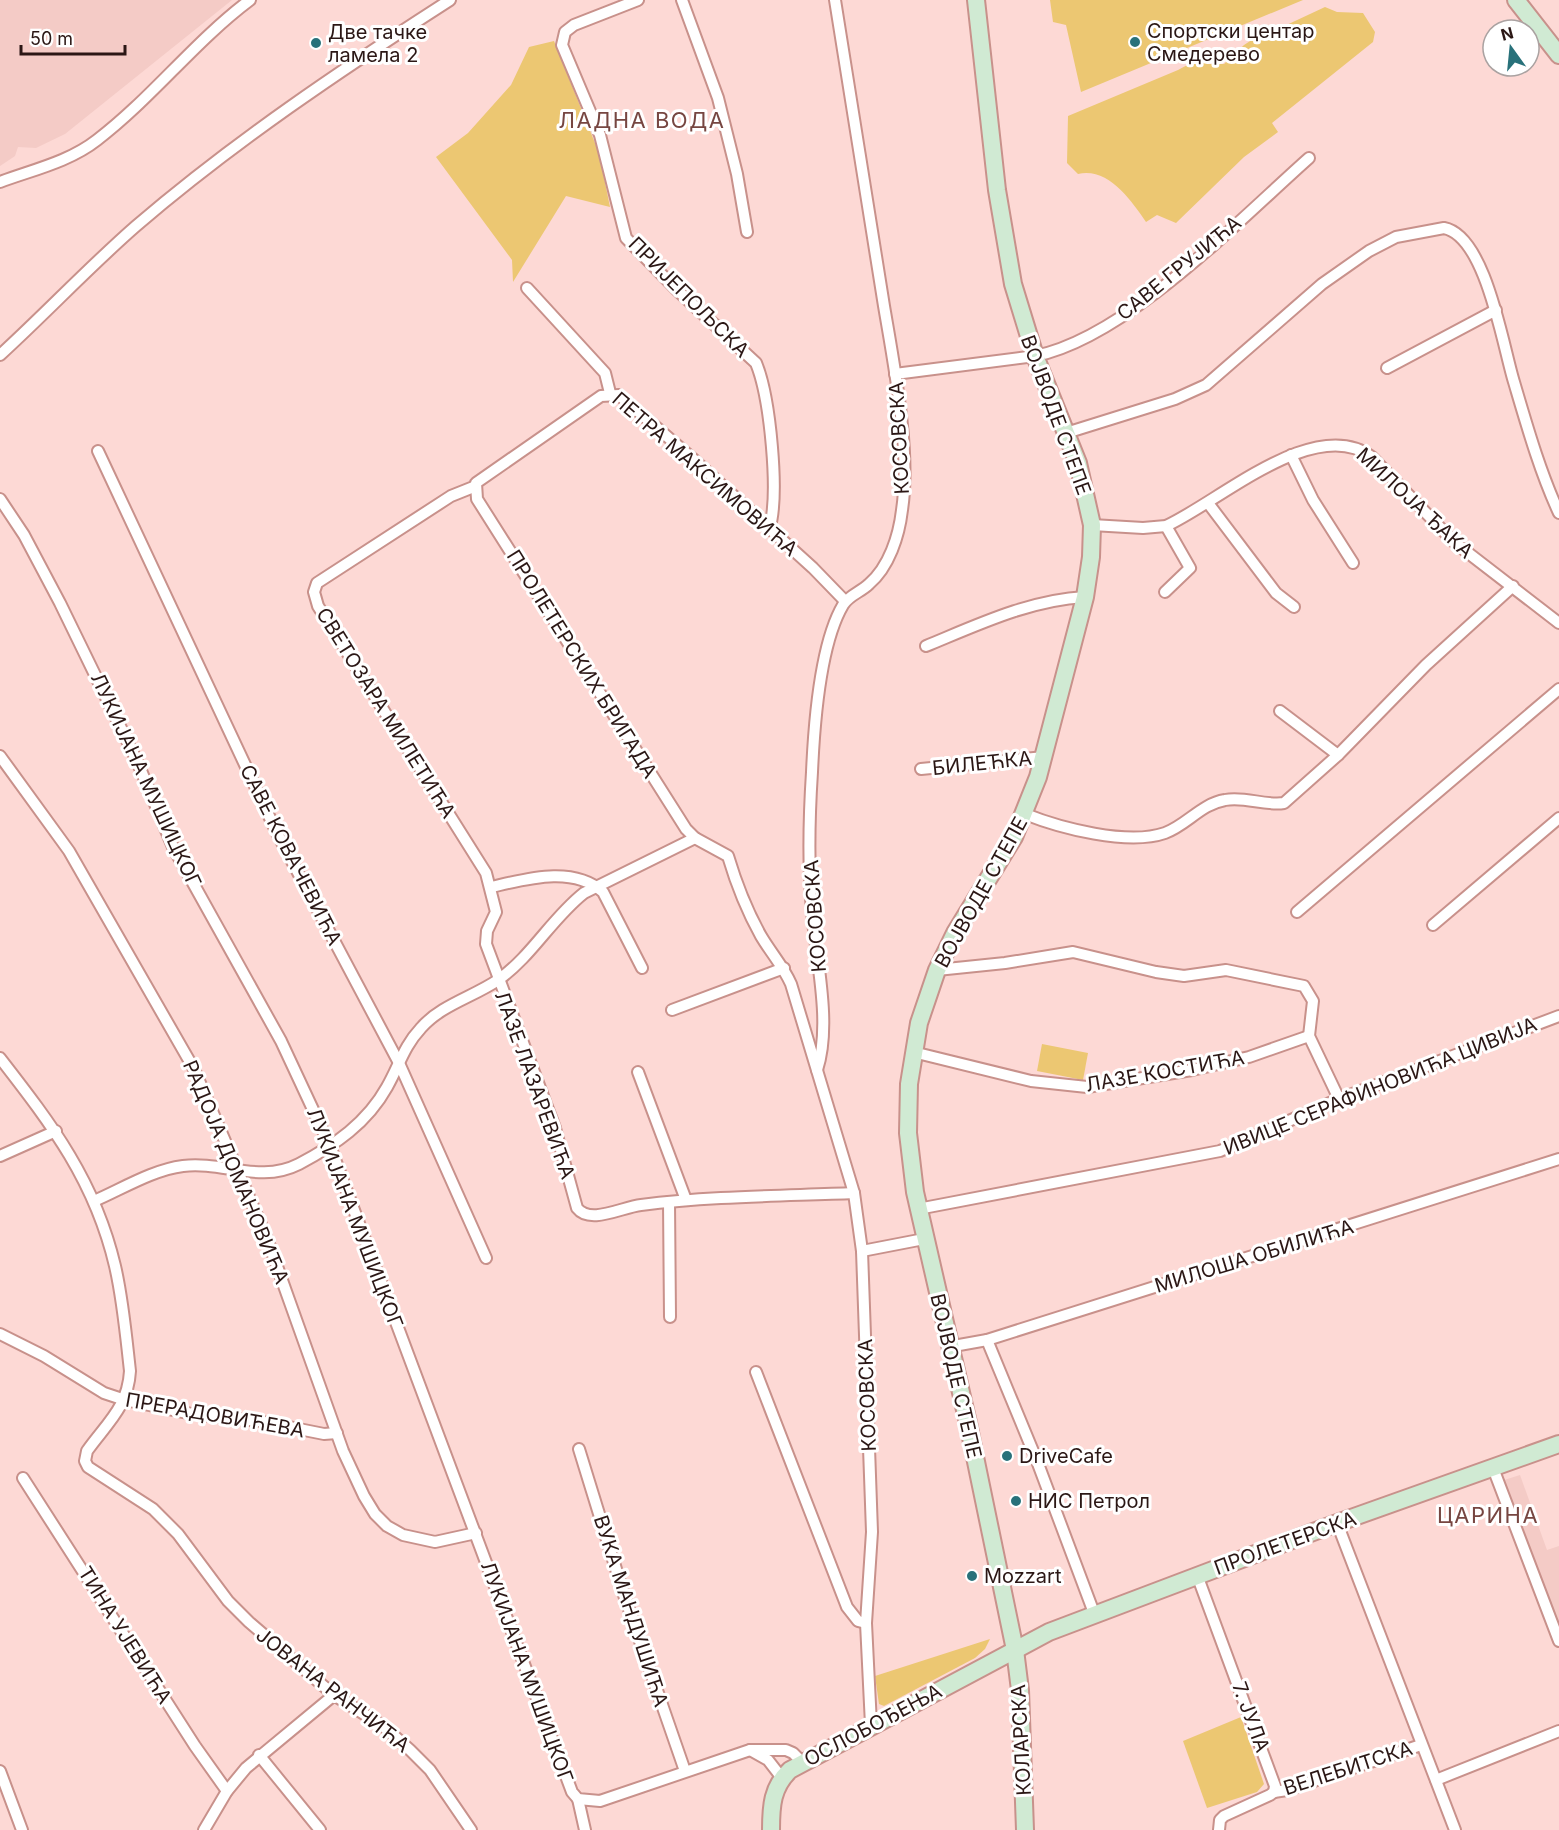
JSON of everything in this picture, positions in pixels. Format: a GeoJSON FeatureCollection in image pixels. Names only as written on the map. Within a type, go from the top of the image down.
{"type":"FeatureCollection","features":[{"type":"Feature","properties":{"kind":"main road","name":"ВОЈВОДЕ СТЕПЕ"},"geometry":{"type":"LineString","coordinates":[[976,0],[1005,247],[1024,326],[1082,477],[1092,525],[1091,557],[1085,597],[1044,757],[1025,814],[1014,837],[951,941],[937,970],[919,1023],[913,1052],[908,1133],[918,1209],[948,1347],[968,1423],[1015,1650]]}},
{"type":"Feature","properties":{"kind":"main road"},"geometry":{"type":"LineString","coordinates":[[1516,0],[1559,55]]}},
{"type":"Feature","properties":{"kind":"main road","name":"ПРОЛЕТЕРСКА"},"geometry":{"type":"LineString","coordinates":[[1015,1650],[1094,1614],[1337,1523],[1559,1444]]}},
{"type":"Feature","properties":{"kind":"main road","name":"ОСЛОБОЂЕЊА"},"geometry":{"type":"LineString","coordinates":[[782,1778],[802,1762],[1015,1650]]}},
{"type":"Feature","properties":{"kind":"main road","name":"КОЛАРСКА"},"geometry":{"type":"LineString","coordinates":[[1015,1650],[1020,1690],[1025,1830]]}},
{"type":"Feature","properties":{"kind":"main road"},"geometry":{"type":"LineString","coordinates":[[771,1830],[772,1802],[782,1778]]}},
{"type":"Feature","properties":{"kind":"street"},"geometry":{"type":"LineString","coordinates":[[0,183],[56,163],[96,142],[182,58],[250,0]]}},
{"type":"Feature","properties":{"kind":"street"},"geometry":{"type":"LineString","coordinates":[[0,355],[136,226],[261,127],[318,85],[450,0]]}},
{"type":"Feature","properties":{"kind":"street","name":"ПРИЈЕПОЉСКА"},"geometry":{"type":"LineString","coordinates":[[638,0],[574,24],[563,36],[565,55],[607,158],[626,238],[676,289],[756,363],[762,376],[774,513],[769,530]]}},
{"type":"Feature","properties":{"kind":"street"},"geometry":{"type":"LineString","coordinates":[[682,0],[724,120],[737,174],[747,232]]}},
{"type":"Feature","properties":{"kind":"street","name":"КОСОВСКА"},"geometry":{"type":"LineString","coordinates":[[817,1070],[823,1046],[812,910],[810,841],[812,771],[825,656],[836,619],[845,601],[869,584],[893,548],[899,529],[904,482],[895,374],[835,0]]}},
{"type":"Feature","properties":{"kind":"street","name":"САВЕ ГРУЈИЋА"},"geometry":{"type":"LineString","coordinates":[[1035,356],[1056,352],[1078,342],[1126,314],[1181,270],[1309,158]]}},
{"type":"Feature","properties":{"kind":"street"},"geometry":{"type":"LineString","coordinates":[[1066,433],[1175,399],[1206,385],[1322,284],[1369,251],[1396,237],[1426,230],[1452,230],[1474,259],[1496,310],[1514,384],[1559,513]]}},
{"type":"Feature","properties":{"kind":"street","name":"ПЕТРА МАКСИМОВИЋА"},"geometry":{"type":"LineString","coordinates":[[527,288],[605,373],[610,393],[619,395],[629,402],[845,601]]}},
{"type":"Feature","properties":{"kind":"street"},"geometry":{"type":"LineString","coordinates":[[1387,368],[1496,310]]}},
{"type":"Feature","properties":{"kind":"street"},"geometry":{"type":"LineString","coordinates":[[895,374],[1035,356]]}},
{"type":"Feature","properties":{"kind":"street"},"geometry":{"type":"LineString","coordinates":[[476,486],[483,477],[601,396],[610,393]]}},
{"type":"Feature","properties":{"kind":"street","name":"МИЛОЈА ЂАКА"},"geometry":{"type":"LineString","coordinates":[[1092,525],[1143,528],[1166,526],[1291,454],[1335,444],[1353,445],[1363,451],[1454,542],[1559,622]]}},
{"type":"Feature","properties":{"kind":"street","name":"САВЕ КОВАЧЕВИЋА"},"geometry":{"type":"LineString","coordinates":[[98,451],[277,833],[399,1063],[486,1258]]}},
{"type":"Feature","properties":{"kind":"street"},"geometry":{"type":"LineString","coordinates":[[1291,454],[1317,507],[1353,563]]}},
{"type":"Feature","properties":{"kind":"street","name":"ПРОЛЕТЕРСКИХ БРИГАДА"},"geometry":{"type":"LineString","coordinates":[[476,486],[477,499],[686,829],[695,838],[728,856],[738,886],[761,936],[784,968]]}},
{"type":"Feature","properties":{"kind":"street","name":"СВЕТОЗАРА МИЛЕТИЋА"},"geometry":{"type":"LineString","coordinates":[[476,486],[451,496],[317,583],[314,592],[318,606],[481,864],[491,887],[496,912],[485,939],[498,980]]}},
{"type":"Feature","properties":{"kind":"street","name":"ЛУКИЈАНА МУШИЦКОГ"},"geometry":{"type":"LineString","coordinates":[[0,499],[24,535],[60,603],[137,761],[173,847],[281,1041],[330,1146],[560,1762],[578,1799],[600,1801],[750,1750],[786,1750],[802,1762]]}},
{"type":"Feature","properties":{"kind":"street"},"geometry":{"type":"LineString","coordinates":[[1208,503],[1276,593],[1294,607]]}},
{"type":"Feature","properties":{"kind":"street"},"geometry":{"type":"LineString","coordinates":[[1165,592],[1190,568],[1166,526]]}},
{"type":"Feature","properties":{"kind":"street"},"geometry":{"type":"LineString","coordinates":[[1025,814],[1065,828],[1096,833],[1153,836],[1165,833],[1203,808],[1225,800],[1241,799],[1273,804],[1284,803],[1338,755],[1426,665],[1513,586]]}},
{"type":"Feature","properties":{"kind":"street"},"geometry":{"type":"LineString","coordinates":[[926,646],[980,624],[1046,602],[1085,597]]}},
{"type":"Feature","properties":{"kind":"street"},"geometry":{"type":"LineString","coordinates":[[1297,912],[1559,689]]}},
{"type":"Feature","properties":{"kind":"street"},"geometry":{"type":"LineString","coordinates":[[1280,711],[1338,755]]}},
{"type":"Feature","properties":{"kind":"street","name":"РАДОЈА ДОМАНОВИЋА"},"geometry":{"type":"LineString","coordinates":[[0,756],[69,851],[194,1069],[268,1241],[337,1433],[364,1496],[375,1514],[387,1526],[403,1535],[424,1542],[447,1541],[476,1533]]}},
{"type":"Feature","properties":{"kind":"street","name":"БИЛЕЋКА"},"geometry":{"type":"LineString","coordinates":[[921,770],[1044,757]]}},
{"type":"Feature","properties":{"kind":"street"},"geometry":{"type":"LineString","coordinates":[[1433,925],[1559,818]]}},
{"type":"Feature","properties":{"kind":"street"},"geometry":{"type":"LineString","coordinates":[[94,1201],[156,1173],[180,1166],[193,1165],[238,1172],[282,1171],[330,1146],[364,1120],[388,1085],[407,1043],[429,1020],[498,980],[530,951],[571,903],[596,886],[695,838]]}},
{"type":"Feature","properties":{"kind":"street"},"geometry":{"type":"LineString","coordinates":[[491,887],[550,875],[596,886],[603,892],[642,968]]}},
{"type":"Feature","properties":{"kind":"street"},"geometry":{"type":"LineString","coordinates":[[937,970],[1005,963],[1073,952],[1156,972],[1184,976],[1226,970],[1304,986],[1314,1001],[1309,1036],[1339,1099]]}},
{"type":"Feature","properties":{"kind":"street"},"geometry":{"type":"LineString","coordinates":[[672,1010],[784,968]]}},
{"type":"Feature","properties":{"kind":"street","name":"КОСОВСКА"},"geometry":{"type":"LineString","coordinates":[[784,968],[791,984],[854,1193],[862,1251],[872,1532],[866,1623],[871,1725]]}},
{"type":"Feature","properties":{"kind":"street","name":"ЛАЗЕ ЛАЗАРЕВИЋА"},"geometry":{"type":"LineString","coordinates":[[498,980],[555,1128],[577,1208],[582,1214],[590,1216],[631,1206],[669,1202]]}},
{"type":"Feature","properties":{"kind":"street","name":"ИВИЦЕ СЕРАФИНОВИЋА ЦИВИЈА"},"geometry":{"type":"LineString","coordinates":[[918,1209],[1220,1151],[1339,1099],[1559,1016]]}},
{"type":"Feature","properties":{"kind":"street","name":"ЛАЗЕ КОСТИЋА"},"geometry":{"type":"LineString","coordinates":[[913,1052],[1031,1081],[1087,1087],[1192,1070],[1249,1057],[1309,1036]]}},
{"type":"Feature","properties":{"kind":"street"},"geometry":{"type":"LineString","coordinates":[[0,1058],[56,1131],[94,1201],[115,1265],[121,1295],[130,1371],[125,1400]]}},
{"type":"Feature","properties":{"kind":"street"},"geometry":{"type":"LineString","coordinates":[[638,1072],[686,1200]]}},
{"type":"Feature","properties":{"kind":"street"},"geometry":{"type":"LineString","coordinates":[[0,1156],[56,1131]]}},
{"type":"Feature","properties":{"kind":"street","name":"МИЛОША ОБИЛИЋА"},"geometry":{"type":"LineString","coordinates":[[948,1347],[987,1340],[1559,1159]]}},
{"type":"Feature","properties":{"kind":"street"},"geometry":{"type":"LineString","coordinates":[[670,1317],[669,1202],[854,1193]]}},
{"type":"Feature","properties":{"kind":"street"},"geometry":{"type":"LineString","coordinates":[[862,1251],[924,1239]]}},
{"type":"Feature","properties":{"kind":"street","name":"ПРЕРАДОВИЋЕВА"},"geometry":{"type":"LineString","coordinates":[[0,1334],[44,1356],[104,1393],[125,1400],[192,1414],[259,1421],[324,1434],[337,1433]]}},
{"type":"Feature","properties":{"kind":"street","name":"ВОЈВОДЕ СТЕПЕ"},"geometry":{"type":"LineString","coordinates":[[987,1340],[1037,1461],[1094,1614]]}},
{"type":"Feature","properties":{"kind":"street"},"geometry":{"type":"LineString","coordinates":[[756,1372],[847,1607],[858,1621],[866,1623]]}},
{"type":"Feature","properties":{"kind":"street","name":"ЈОВАНА РАНЧИЋА"},"geometry":{"type":"LineString","coordinates":[[125,1400],[87,1451],[85,1461],[88,1467],[153,1509],[178,1534],[228,1601],[334,1695],[383,1726],[410,1750],[430,1770],[471,1830]]}},
{"type":"Feature","properties":{"kind":"street","name":"ВУКА МАНДУШИЋА"},"geometry":{"type":"LineString","coordinates":[[579,1449],[624,1595],[685,1771]]}},
{"type":"Feature","properties":{"kind":"street"},"geometry":{"type":"LineString","coordinates":[[1493,1468],[1559,1641]]}},
{"type":"Feature","properties":{"kind":"street","name":"ТИНА УЈЕВИЋА"},"geometry":{"type":"LineString","coordinates":[[23,1478],[184,1728],[228,1791]]}},
{"type":"Feature","properties":{"kind":"street"},"geometry":{"type":"LineString","coordinates":[[1337,1523],[1455,1830]]}},
{"type":"Feature","properties":{"kind":"street","name":"7. ЈУЛА"},"geometry":{"type":"LineString","coordinates":[[1197,1575],[1264,1751],[1274,1780],[1274,1792]]}},
{"type":"Feature","properties":{"kind":"street"},"geometry":{"type":"LineString","coordinates":[[204,1830],[228,1791],[259,1755],[334,1695]]}},
{"type":"Feature","properties":{"kind":"street"},"geometry":{"type":"LineString","coordinates":[[1436,1780],[1559,1731]]}},
{"type":"Feature","properties":{"kind":"street","name":"ВЕЛЕБИТСКА"},"geometry":{"type":"LineString","coordinates":[[1274,1792],[1287,1790],[1421,1745]]}},
{"type":"Feature","properties":{"kind":"street"},"geometry":{"type":"LineString","coordinates":[[750,1750],[768,1760],[782,1778]]}},
{"type":"Feature","properties":{"kind":"street"},"geometry":{"type":"LineString","coordinates":[[259,1755],[320,1830]]}},
{"type":"Feature","properties":{"kind":"street"},"geometry":{"type":"LineString","coordinates":[[0,1770],[22,1830]]}},
{"type":"Feature","properties":{"kind":"street"},"geometry":{"type":"LineString","coordinates":[[1219,1830],[1220,1820],[1224,1816],[1274,1792]]}},
{"type":"Feature","properties":{"kind":"street"},"geometry":{"type":"LineString","coordinates":[[578,1799],[585,1830]]}},
{"type":"Feature","properties":{"kind":"shaded area"},"geometry":{"type":"Polygon","coordinates":[[[0,0],[232,0],[65,134],[36,148],[18,147],[15,156],[0,166],[0,0]]]}},
{"type":"Feature","properties":{"kind":"shaded area","name":"Спортски центар Смедерево"},"geometry":{"type":"Polygon","coordinates":[[[1050,0],[1303,0],[1081,92],[1066,25],[1053,22],[1050,0]]]}},
{"type":"Feature","properties":{"kind":"shaded area"},"geometry":{"type":"Polygon","coordinates":[[[1325,7],[1337,12],[1363,13],[1375,32],[1373,42],[1272,123],[1278,132],[1244,157],[1176,223],[1157,215],[1146,222],[1126,195],[1109,180],[1089,173],[1078,174],[1067,163],[1068,116],[1178,70],[1204,56],[1207,64],[1224,64],[1244,45],[1264,32],[1280,28],[1325,7]]]}},
{"type":"Feature","properties":{"kind":"shaded area"},"geometry":{"type":"Polygon","coordinates":[[[554,41],[599,153],[610,207],[566,196],[513,282],[512,260],[436,157],[468,133],[511,85],[529,47],[554,41]]]}},
{"type":"Feature","properties":{"kind":"shaded area"},"geometry":{"type":"Polygon","coordinates":[[[1042,1044],[1088,1053],[1083,1080],[1037,1071],[1042,1044]]]}},
{"type":"Feature","properties":{"kind":"shaded area"},"geometry":{"type":"Polygon","coordinates":[[[1520,1475],[1547,1550],[1559,1546],[1559,1633],[1501,1481],[1520,1475]]]}},
{"type":"Feature","properties":{"kind":"shaded area"},"geometry":{"type":"Polygon","coordinates":[[[990,1639],[985,1649],[975,1658],[884,1706],[879,1704],[875,1676],[990,1639]]]}},
{"type":"Feature","properties":{"kind":"shaded area"},"geometry":{"type":"Polygon","coordinates":[[[1241,1717],[1264,1784],[1257,1792],[1207,1808],[1183,1741],[1241,1717]]]}},
{"type":"Feature","properties":{"kind":"place","name":"Спортски центар Смедерево"},"geometry":{"type":"Point","coordinates":[1135,42]}},
{"type":"Feature","properties":{"kind":"place","name":"Две тачке ламела 2"},"geometry":{"type":"Point","coordinates":[316,43]}},
{"type":"Feature","properties":{"kind":"place","name":"DriveCafe"},"geometry":{"type":"Point","coordinates":[1007,1456]}},
{"type":"Feature","properties":{"kind":"place","name":"НИС Петрол"},"geometry":{"type":"Point","coordinates":[1016,1501]}},
{"type":"Feature","properties":{"kind":"place","name":"Mozzart"},"geometry":{"type":"Point","coordinates":[972,1576]}},
{"type":"Feature","properties":{"kind":"district","name":"ЛАДНА ВОДА"},"geometry":{"type":"Point","coordinates":[642,120]}},
{"type":"Feature","properties":{"kind":"district","name":"ЦАРИНА"},"geometry":{"type":"Point","coordinates":[1488,1515]}}]}
